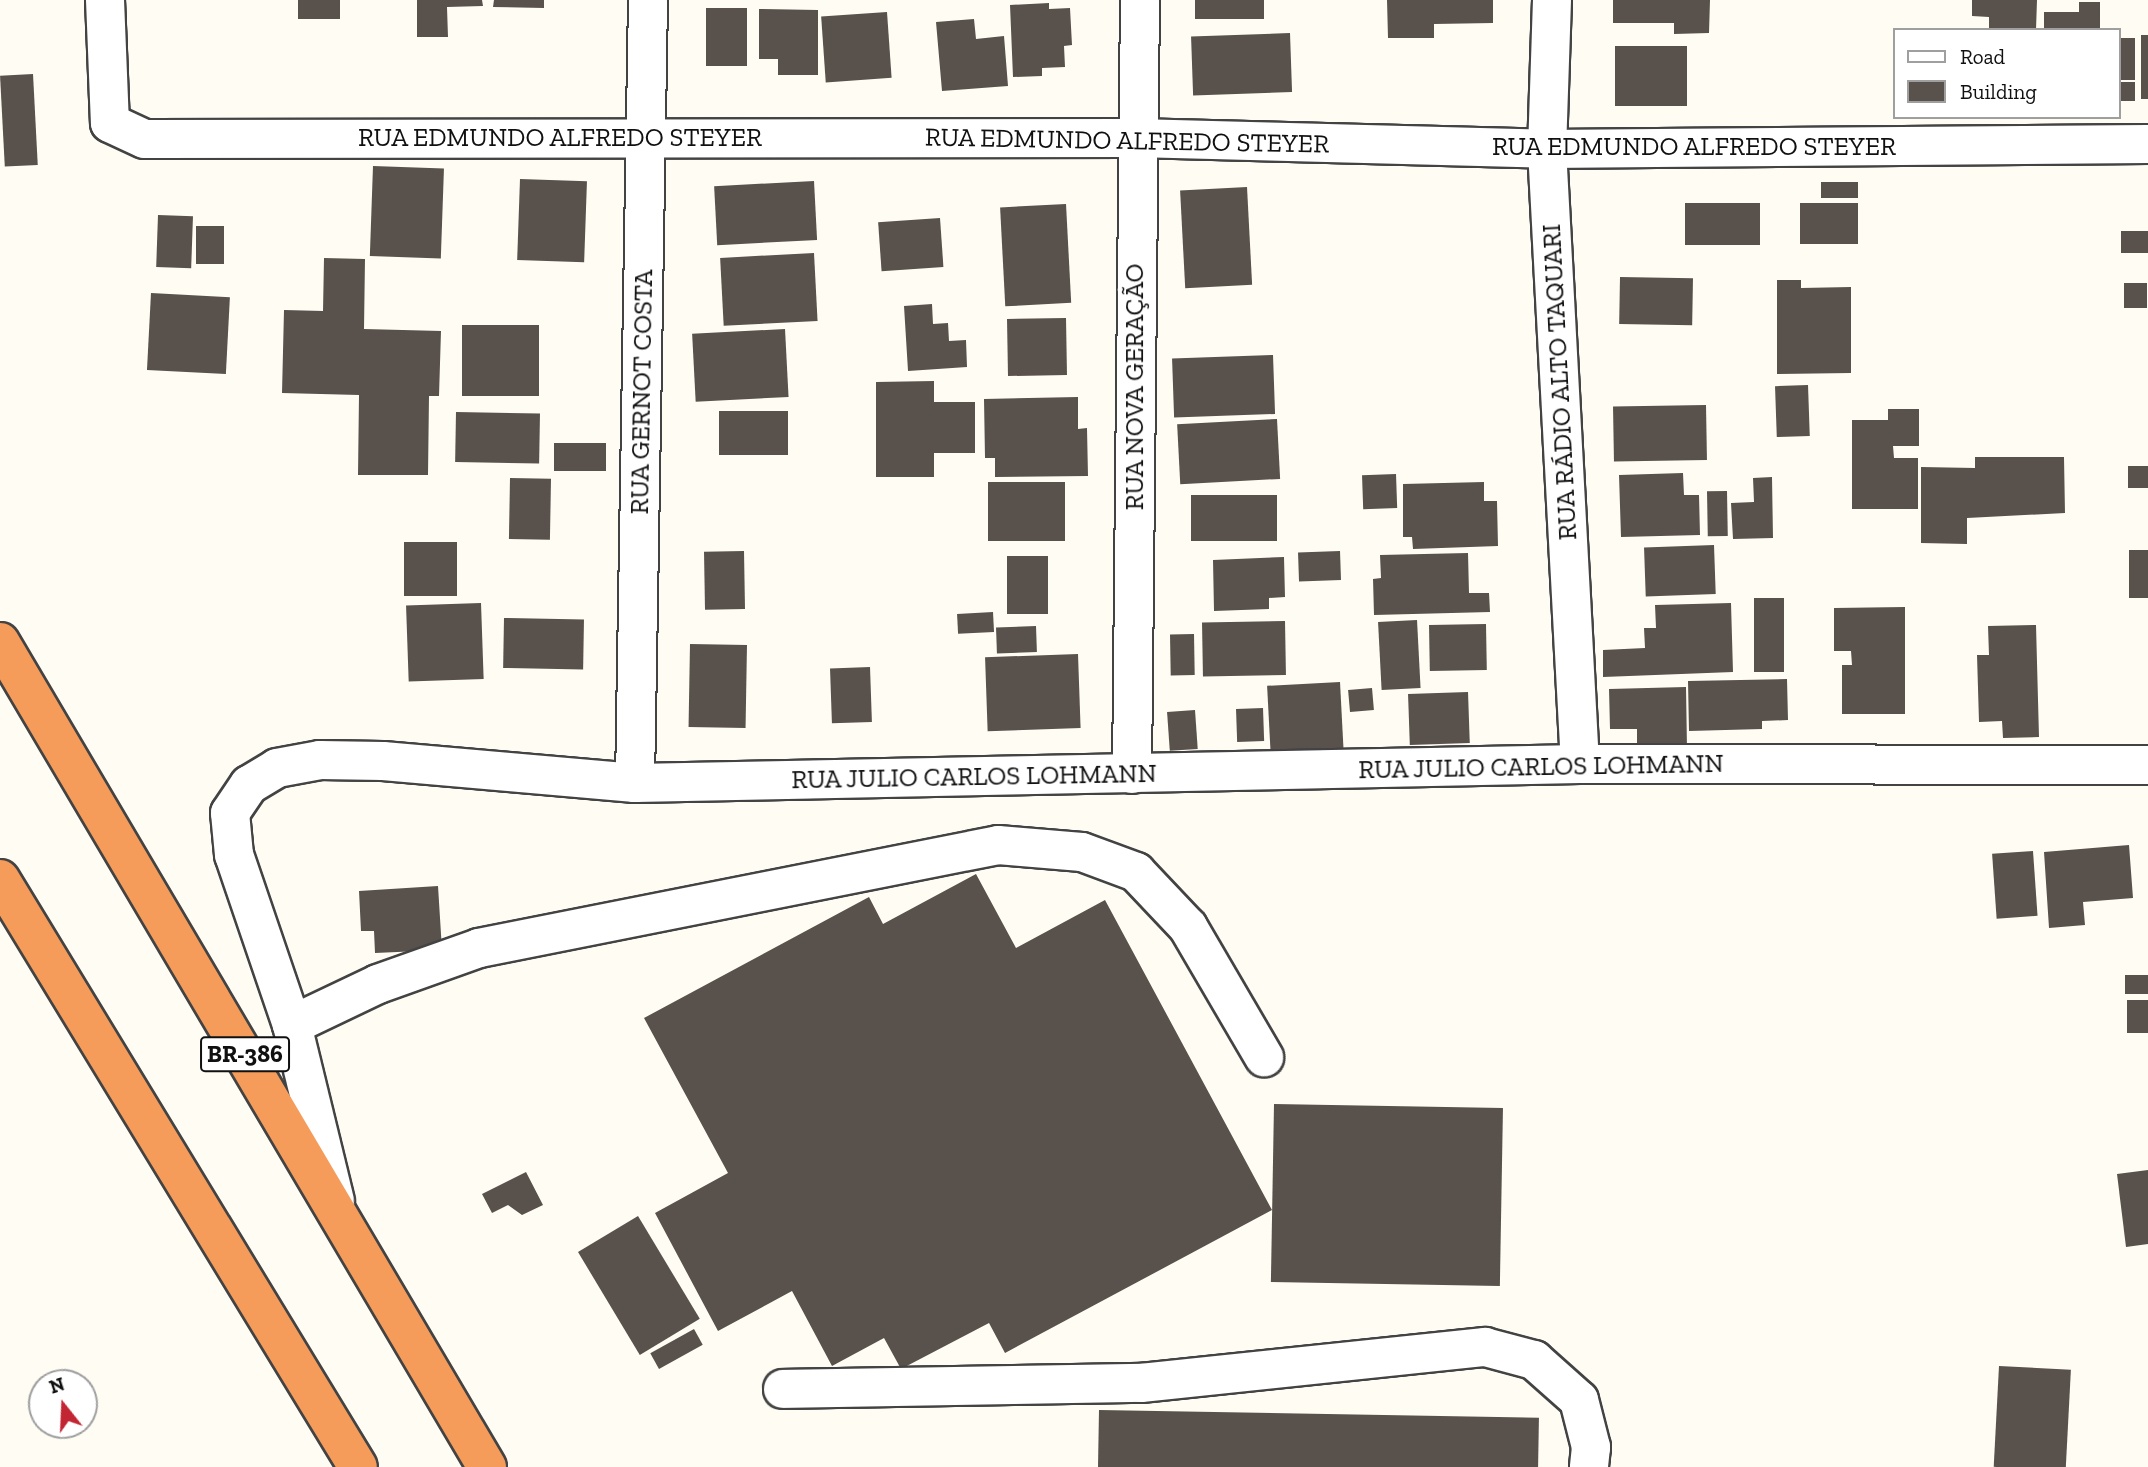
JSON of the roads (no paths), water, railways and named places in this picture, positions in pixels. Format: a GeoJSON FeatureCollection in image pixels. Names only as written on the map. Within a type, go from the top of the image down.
{"type":"FeatureCollection","features":[{"type":"Feature","properties":{"kind":"highway","name":"BR-386"},"geometry":{"type":"LineString","coordinates":[[0,642],[336,1206],[487,1467]]}},
{"type":"Feature","properties":{"kind":"highway"},"geometry":{"type":"LineString","coordinates":[[0,879],[358,1467]]}},
{"type":"Feature","properties":{"kind":"street","name":"RUA EDMUNDO ALFREDO STEYER"},"geometry":{"type":"LineString","coordinates":[[105,0],[110,123],[145,139],[1137,138],[1547,149],[2148,144]]}},
{"type":"Feature","properties":{"kind":"street","name":"RUA GERNOT COSTA"},"geometry":{"type":"LineString","coordinates":[[635,783],[648,0]]}},
{"type":"Feature","properties":{"kind":"street","name":"RUA NOVA GERAÇÃO"},"geometry":{"type":"LineString","coordinates":[[1132,774],[1140,0]]}},
{"type":"Feature","properties":{"kind":"street","name":"RUA RÁDIO ALTO TAQUARI"},"geometry":{"type":"LineString","coordinates":[[1552,0],[1547,149],[1580,764]]}},
{"type":"Feature","properties":{"kind":"street","name":"RUA JULIO CARLOS LOHMANN"},"geometry":{"type":"LineString","coordinates":[[336,1206],[292,1025],[234,855],[230,813],[249,785],[277,768],[320,760],[635,783],[1580,764],[2148,765]]}},
{"type":"Feature","properties":{"kind":"street"},"geometry":{"type":"LineString","coordinates":[[292,1025],[378,984],[479,948],[998,845],[1082,852],[1136,872],[1188,927],[1264,1056]]}},
{"type":"Feature","properties":{"kind":"street"},"geometry":{"type":"LineString","coordinates":[[783,1389],[1141,1383],[1485,1347],[1534,1360],[1579,1401],[1591,1447],[1589,1467]]}}]}
